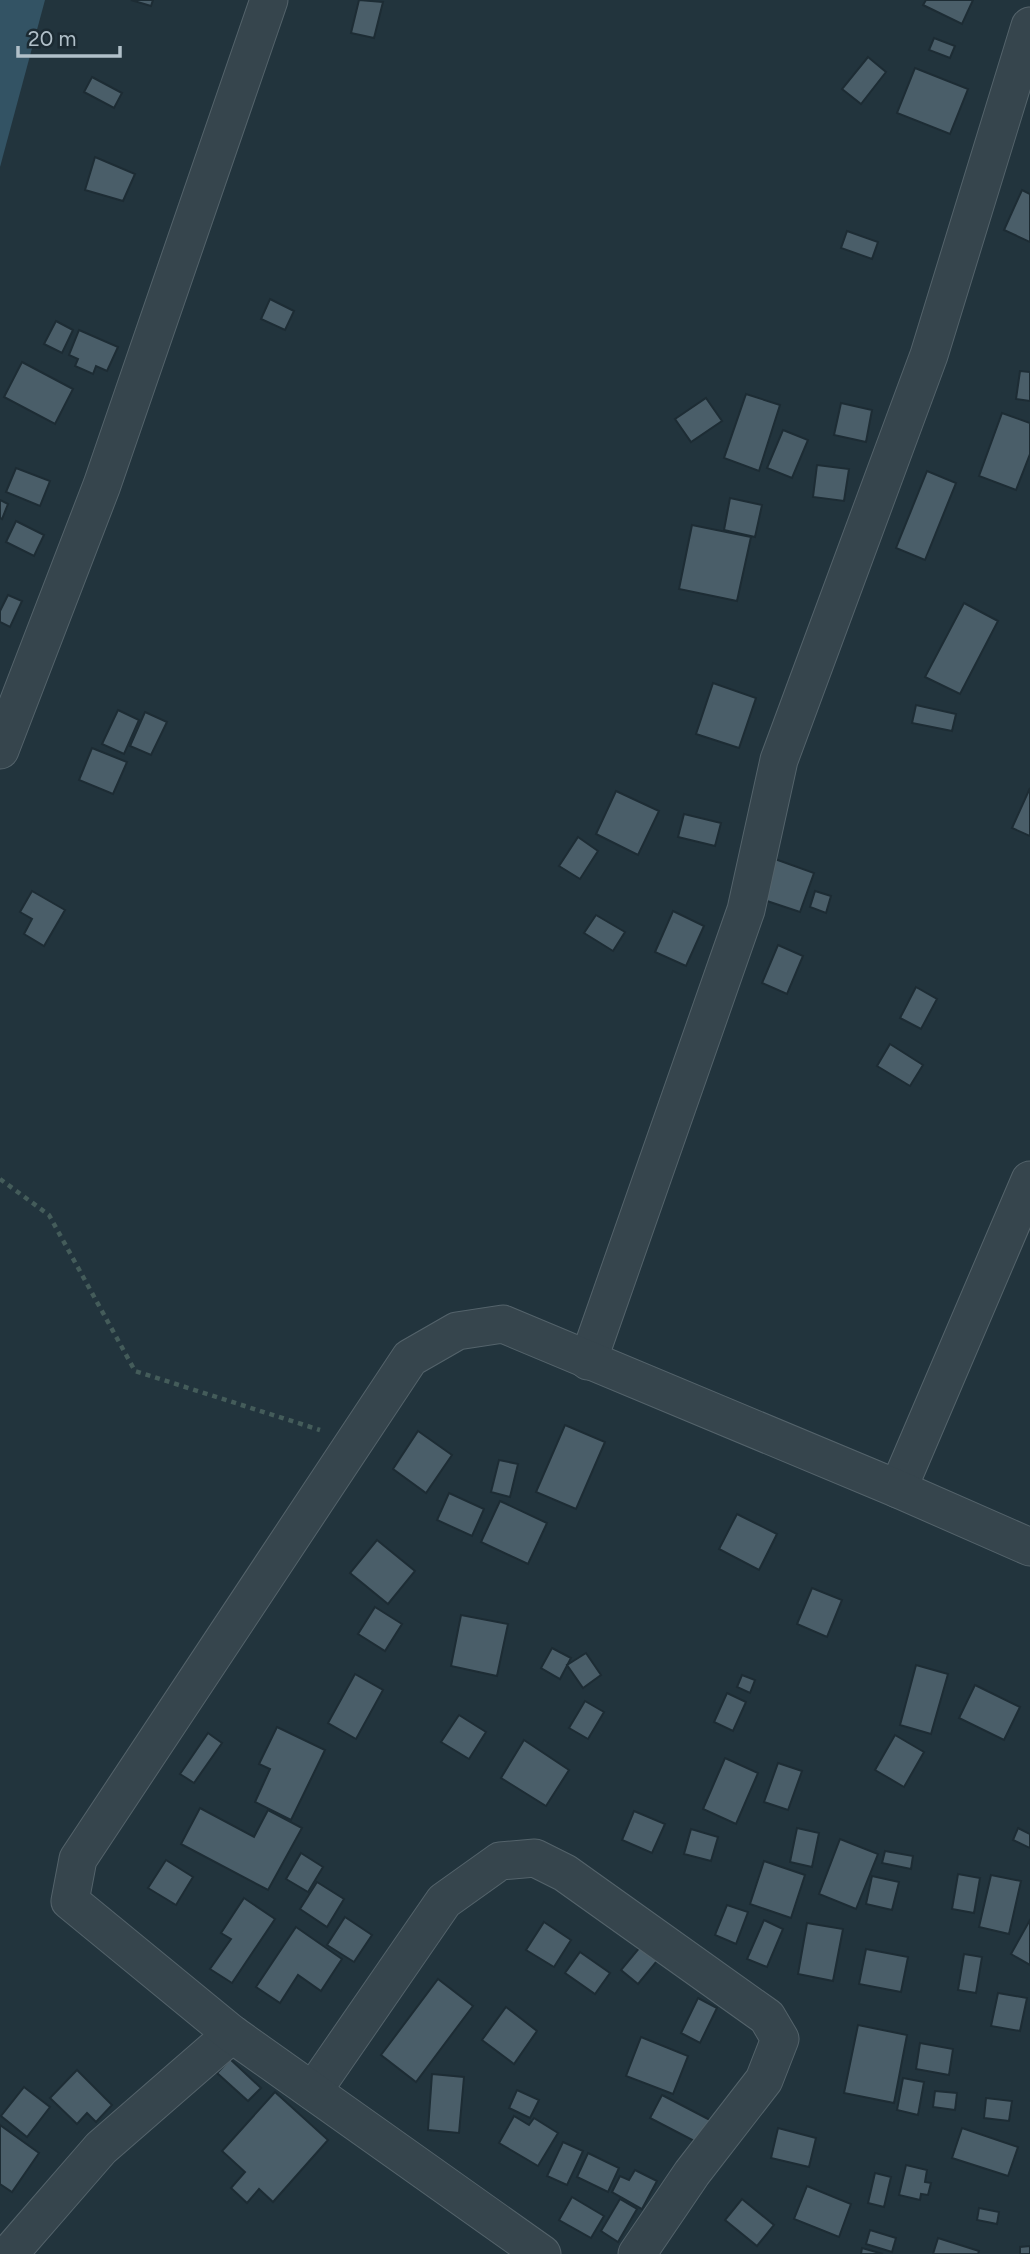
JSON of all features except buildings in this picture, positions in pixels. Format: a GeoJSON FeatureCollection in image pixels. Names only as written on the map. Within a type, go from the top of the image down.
{"type":"FeatureCollection","features":[{"type":"Feature","properties":{"kind":"street"},"geometry":{"type":"LineString","coordinates":[[0,750],[102,485],[269,0]]}},
{"type":"Feature","properties":{"kind":"street"},"geometry":{"type":"LineString","coordinates":[[588,1361],[746,910],[779,760],[929,355],[1030,26]]}},
{"type":"Feature","properties":{"kind":"street"},"geometry":{"type":"LineString","coordinates":[[898,1489],[1030,1180]]}},
{"type":"Feature","properties":{"kind":"street"},"geometry":{"type":"LineString","coordinates":[[542,2254],[232,2034],[70,1900],[78,1859],[410,1358],[457,1331],[503,1324],[1030,1547]]}},
{"type":"Feature","properties":{"kind":"street"},"geometry":{"type":"LineString","coordinates":[[313,2091],[444,1900],[500,1861],[535,1858],[555,1868],[767,2017],[780,2039],[764,2080],[692,2173],[637,2254]]}},
{"type":"Feature","properties":{"kind":"street"},"geometry":{"type":"LineString","coordinates":[[9,2254],[101,2148],[232,2034]]}},
{"type":"Feature","properties":{"kind":"path"},"geometry":{"type":"LineString","coordinates":[[0,1179],[49,1215],[135,1371],[355,1441]]}},
{"type":"Feature","properties":{"kind":"water"},"geometry":{"type":"Polygon","coordinates":[[[0,0],[45,0],[0,167],[0,0]]]}}]}
